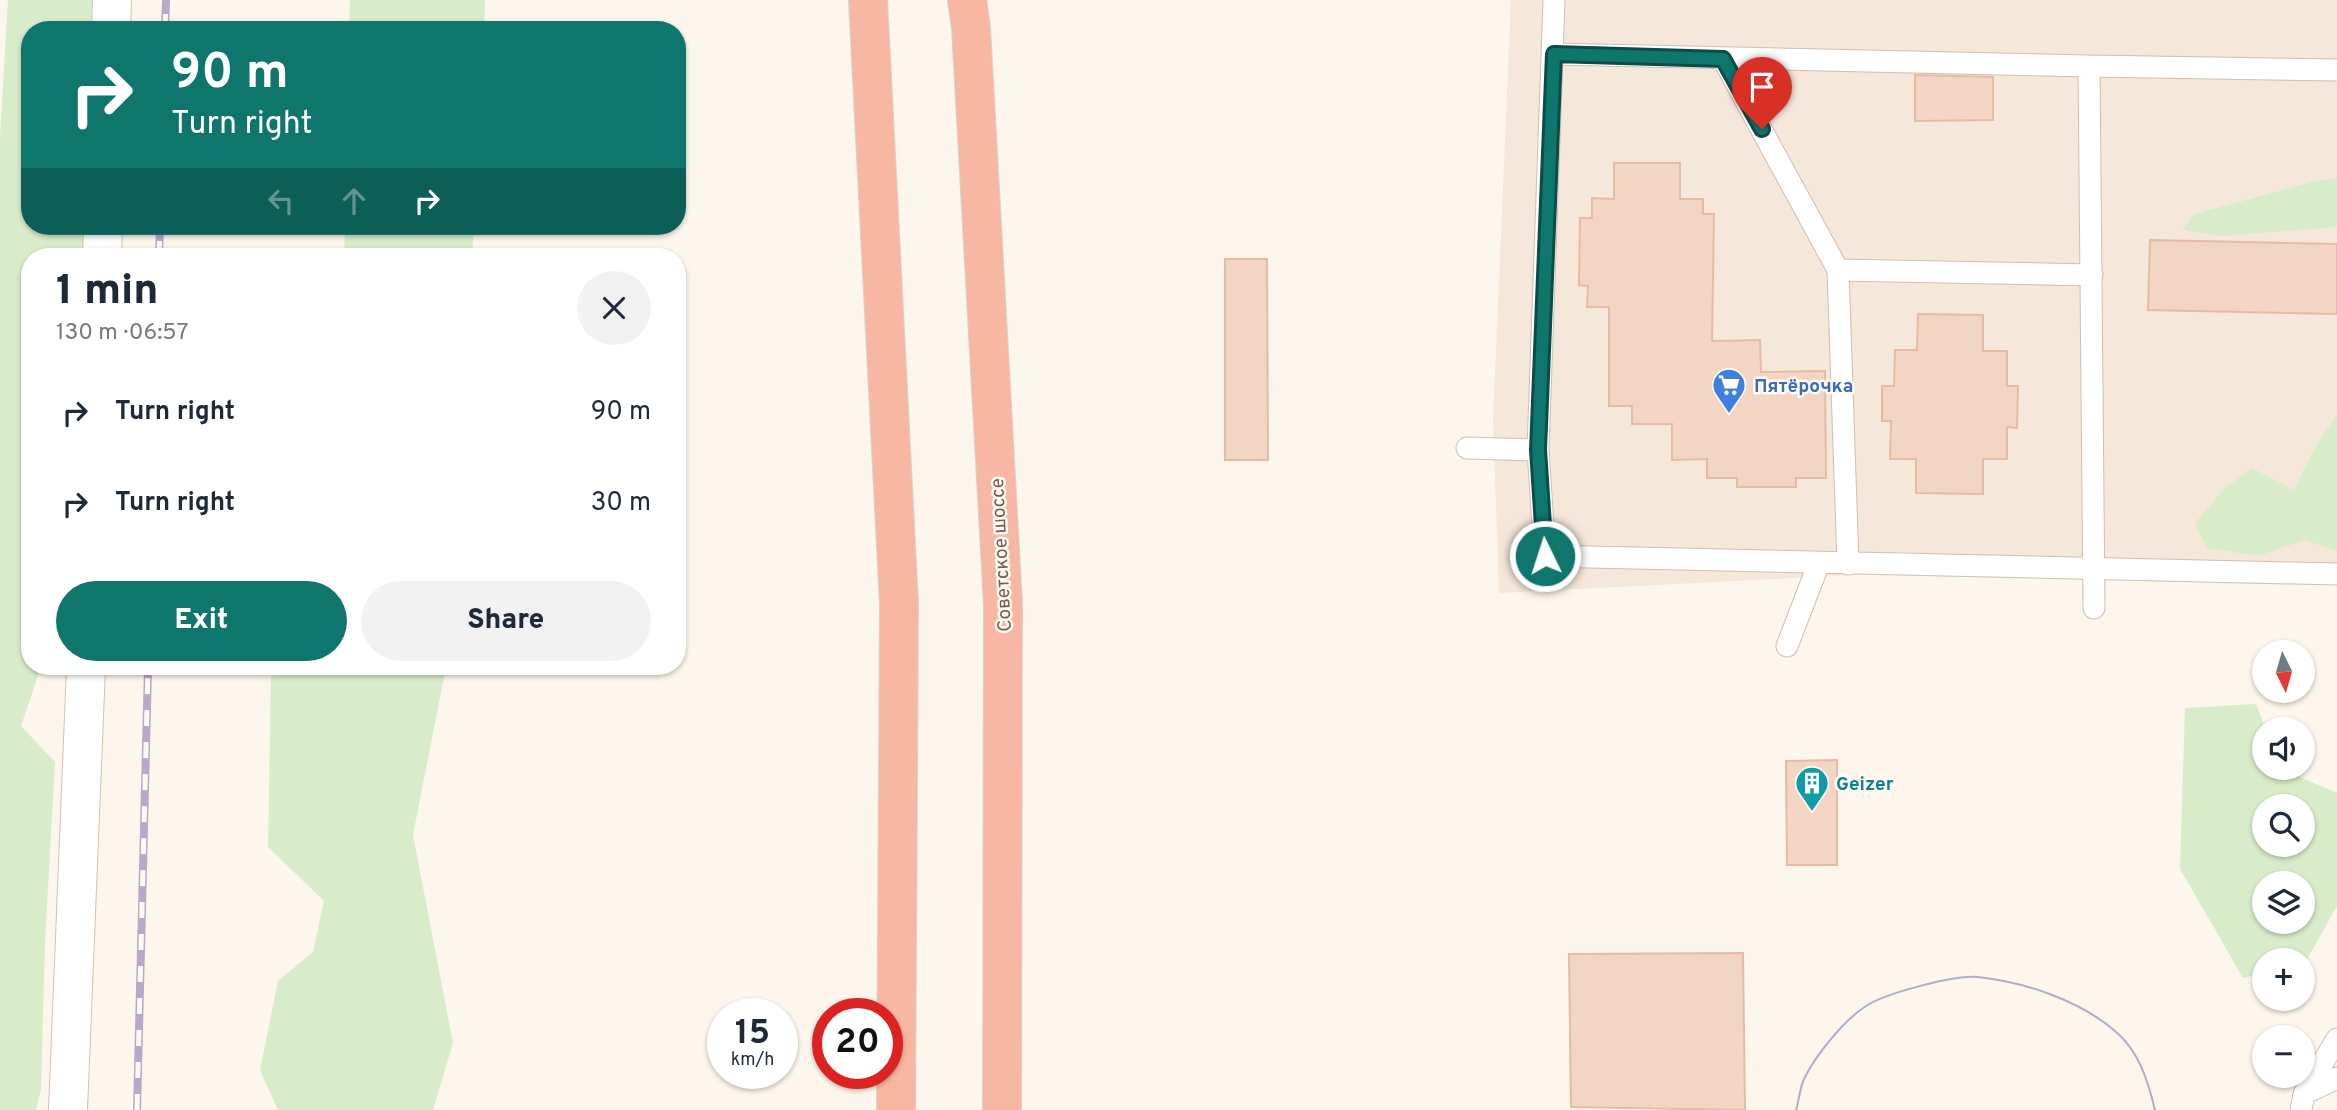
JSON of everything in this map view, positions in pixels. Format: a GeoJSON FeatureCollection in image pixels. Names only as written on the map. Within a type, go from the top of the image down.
{"type":"FeatureCollection","features":[{"type":"Feature","properties":{"kind":"highway"},"geometry":{"type":"LineString","coordinates":[[868,0],[899,604],[896,1110]]}},
{"type":"Feature","properties":{"kind":"highway","name":"Советское шоссе"},"geometry":{"type":"LineString","coordinates":[[967,0],[972,42],[1003,605],[1002,1110]]}},
{"type":"Feature","properties":{"kind":"street"},"geometry":{"type":"LineString","coordinates":[[112,21],[113,0]]}},
{"type":"Feature","properties":{"kind":"street"},"geometry":{"type":"LineString","coordinates":[[68,1110],[86,675]]}},
{"type":"Feature","properties":{"kind":"lane"},"geometry":{"type":"LineString","coordinates":[[1554,0],[1538,450],[1545,556],[2337,574]]}},
{"type":"Feature","properties":{"kind":"lane"},"geometry":{"type":"LineString","coordinates":[[1554,54],[2337,70]]}},
{"type":"Feature","properties":{"kind":"lane"},"geometry":{"type":"LineString","coordinates":[[1723,59],[1838,270],[1847,564]]}},
{"type":"Feature","properties":{"kind":"lane"},"geometry":{"type":"LineString","coordinates":[[2089,66],[2094,608]]}},
{"type":"Feature","properties":{"kind":"lane"},"geometry":{"type":"LineString","coordinates":[[1838,270],[2092,275]]}},
{"type":"Feature","properties":{"kind":"lane"},"geometry":{"type":"LineString","coordinates":[[1467,448],[1538,450]]}},
{"type":"Feature","properties":{"kind":"lane"},"geometry":{"type":"LineString","coordinates":[[1787,646],[1819,563]]}},
{"type":"Feature","properties":{"kind":"lane"},"geometry":{"type":"LineString","coordinates":[[2302,1102],[2337,1039]]}},
{"type":"Feature","properties":{"kind":"lane"},"geometry":{"type":"LineString","coordinates":[[2302,1102],[2337,1078]]}},
{"type":"Feature","properties":{"kind":"shaded area"},"geometry":{"type":"Polygon","coordinates":[[[1511,0],[2337,0],[2337,585],[1874,574],[1499,593],[1493,421],[1511,0]]]}},
{"type":"Feature","properties":{"kind":"green space"},"geometry":{"type":"Polygon","coordinates":[[[8,0],[92,0],[91,21],[21,21],[21,235],[85,235],[84,248],[21,248],[21,675],[38,675],[21,726],[55,762],[45,942],[41,1089],[36,1110],[0,1110],[0,136],[8,0]]]}},
{"type":"Feature","properties":{"kind":"green space"},"geometry":{"type":"Polygon","coordinates":[[[350,0],[485,0],[484,21],[349,21],[350,0]]]}},
{"type":"Feature","properties":{"kind":"green space"},"geometry":{"type":"Polygon","coordinates":[[[2337,179],[2337,227],[2221,236],[2182,230],[2195,214],[2319,180],[2337,179]]]}},
{"type":"Feature","properties":{"kind":"green space"},"geometry":{"type":"Polygon","coordinates":[[[345,235],[473,235],[473,248],[344,248],[345,235]]]}},
{"type":"Feature","properties":{"kind":"green space"},"geometry":{"type":"Polygon","coordinates":[[[2337,414],[2337,551],[2305,540],[2258,556],[2207,548],[2195,523],[2225,488],[2252,468],[2294,490],[2315,448],[2337,414]]]}},
{"type":"Feature","properties":{"kind":"green space"},"geometry":{"type":"Polygon","coordinates":[[[444,675],[413,835],[453,1043],[433,1110],[278,1110],[260,1070],[278,981],[313,952],[324,901],[268,847],[271,677],[444,675]]]}},
{"type":"Feature","properties":{"kind":"green space"},"geometry":{"type":"Polygon","coordinates":[[[2256,704],[2261,717],[2252,717],[2252,780],[2307,780],[2337,793],[2337,906],[2314,948],[2252,948],[2252,976],[2243,978],[2180,869],[2185,708],[2256,704]]]}},
{"type":"Feature","properties":{"kind":"building"},"geometry":{"type":"Polygon","coordinates":[[[1915,75],[1993,77],[1993,120],[1915,121],[1915,75]]]}},
{"type":"Feature","properties":{"kind":"building"},"geometry":{"type":"Polygon","coordinates":[[[1614,163],[1680,163],[1680,199],[1703,199],[1703,214],[1714,214],[1712,341],[1760,340],[1761,372],[1825,371],[1826,478],[1796,478],[1796,487],[1737,487],[1737,478],[1707,478],[1707,459],[1672,460],[1672,424],[1632,424],[1632,406],[1609,406],[1609,307],[1587,307],[1588,286],[1579,285],[1580,218],[1592,218],[1592,198],[1614,199],[1614,163]]]}},
{"type":"Feature","properties":{"kind":"building"},"geometry":{"type":"Polygon","coordinates":[[[2150,240],[2337,244],[2337,314],[2148,310],[2150,240]]]}},
{"type":"Feature","properties":{"kind":"building"},"geometry":{"type":"Polygon","coordinates":[[[1225,259],[1267,259],[1268,460],[1225,460],[1225,259]]]}},
{"type":"Feature","properties":{"kind":"building"},"geometry":{"type":"Polygon","coordinates":[[[1918,314],[1983,315],[1983,351],[2007,351],[2007,386],[2018,386],[2017,428],[2007,427],[2007,459],[1983,459],[1983,494],[1916,493],[1916,459],[1890,459],[1891,421],[1882,421],[1882,386],[1894,386],[1895,350],[1917,350],[1918,314]]]}},
{"type":"Feature","properties":{"kind":"building","name":"Geizer"},"geometry":{"type":"Polygon","coordinates":[[[1837,760],[1837,865],[1787,865],[1786,761],[1837,760]]]}},
{"type":"Feature","properties":{"kind":"building"},"geometry":{"type":"Polygon","coordinates":[[[1743,953],[1745,1110],[1571,1107],[1569,954],[1743,953]]]}},
{"type":"Feature","properties":{"kind":"tram line"},"geometry":{"type":"LineString","coordinates":[[1796,1110],[1809,1070],[1831,1039],[1857,1012],[1876,1001],[1904,991],[1967,977],[1996,979],[2032,988],[2068,1002],[2101,1020],[2123,1039],[2136,1057],[2146,1078],[2155,1110]]}},
{"type":"Feature","properties":{"kind":"railway"},"geometry":{"type":"LineString","coordinates":[[165,21],[166,0]]}},
{"type":"Feature","properties":{"kind":"railway"},"geometry":{"type":"LineString","coordinates":[[159,248],[160,235]]}},
{"type":"Feature","properties":{"kind":"railway"},"geometry":{"type":"LineString","coordinates":[[137,1110],[148,675]]}},
{"type":"Feature","properties":{"kind":"place","name":"Пятёрочка"},"geometry":{"type":"Point","coordinates":[1729,415]}},
{"type":"Feature","properties":{"kind":"place","name":"Geizer"},"geometry":{"type":"Point","coordinates":[1812,813]}},
{"type":"Feature","properties":{"kind":"route"},"geometry":{"type":"LineString","coordinates":[[1545,556],[1538,450],[1554,54],[1723,59],[1762,129]]}}]}
